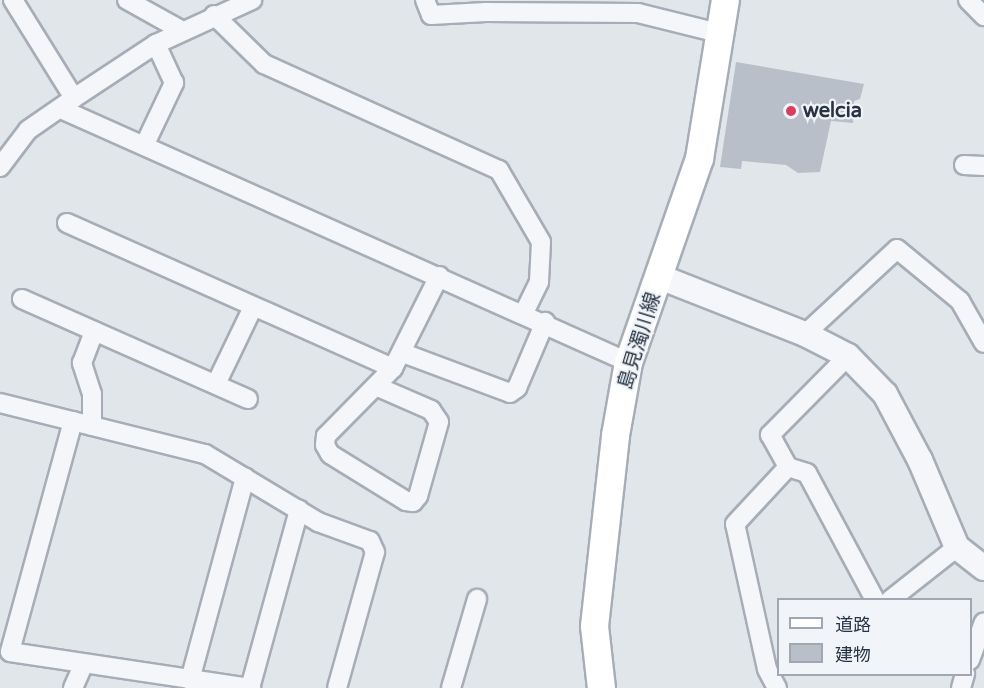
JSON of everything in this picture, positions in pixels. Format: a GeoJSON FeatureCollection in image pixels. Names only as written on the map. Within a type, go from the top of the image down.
{"type":"FeatureCollection","features":[{"type":"Feature","properties":{"kind":"main road","name":"島見濁川線"},"geometry":{"type":"LineString","coordinates":[[601,688],[594,626],[599,555],[628,362],[660,277],[699,158],[725,0]]}},
{"type":"Feature","properties":{"kind":"street"},"geometry":{"type":"LineString","coordinates":[[14,0],[68,104],[145,144],[545,322],[628,362]]}},
{"type":"Feature","properties":{"kind":"street"},"geometry":{"type":"LineString","coordinates":[[127,0],[183,31]]}},
{"type":"Feature","properties":{"kind":"street"},"geometry":{"type":"LineString","coordinates":[[0,167],[28,130],[156,44],[214,15],[252,0]]}},
{"type":"Feature","properties":{"kind":"street"},"geometry":{"type":"LineString","coordinates":[[425,0],[431,15],[486,12],[638,14],[719,33]]}},
{"type":"Feature","properties":{"kind":"street"},"geometry":{"type":"LineString","coordinates":[[968,0],[984,16]]}},
{"type":"Feature","properties":{"kind":"street"},"geometry":{"type":"LineString","coordinates":[[214,15],[264,64],[499,170],[541,242],[539,282],[524,313]]}},
{"type":"Feature","properties":{"kind":"street"},"geometry":{"type":"LineString","coordinates":[[145,144],[174,83],[156,44]]}},
{"type":"Feature","properties":{"kind":"street"},"geometry":{"type":"LineString","coordinates":[[964,165],[984,166]]}},
{"type":"Feature","properties":{"kind":"street"},"geometry":{"type":"LineString","coordinates":[[66,223],[393,368]]}},
{"type":"Feature","properties":{"kind":"street"},"geometry":{"type":"LineString","coordinates":[[806,334],[897,249],[960,301],[984,343]]}},
{"type":"Feature","properties":{"kind":"street"},"geometry":{"type":"LineString","coordinates":[[378,387],[437,416],[439,422],[421,485],[413,502],[406,501],[330,454],[325,446],[326,436],[378,387],[393,368],[403,353],[439,276]]}},
{"type":"Feature","properties":{"kind":"street"},"geometry":{"type":"LineString","coordinates":[[660,277],[806,334],[848,356],[885,394],[957,547],[984,568]]}},
{"type":"Feature","properties":{"kind":"street"},"geometry":{"type":"LineString","coordinates":[[22,299],[249,399]]}},
{"type":"Feature","properties":{"kind":"street"},"geometry":{"type":"LineString","coordinates":[[216,384],[253,307]]}},
{"type":"Feature","properties":{"kind":"street"},"geometry":{"type":"LineString","coordinates":[[403,353],[510,393],[517,388],[545,322]]}},
{"type":"Feature","properties":{"kind":"street"},"geometry":{"type":"LineString","coordinates":[[92,426],[93,394],[82,363],[94,332]]}},
{"type":"Feature","properties":{"kind":"street"},"geometry":{"type":"LineString","coordinates":[[848,356],[770,435],[788,466],[807,473],[874,598]]}},
{"type":"Feature","properties":{"kind":"street"},"geometry":{"type":"LineString","coordinates":[[0,403],[205,454],[318,522],[375,546],[337,688]]}},
{"type":"Feature","properties":{"kind":"street"},"geometry":{"type":"LineString","coordinates":[[74,421],[10,652],[83,666],[251,688],[299,510]]}},
{"type":"Feature","properties":{"kind":"street"},"geometry":{"type":"LineString","coordinates":[[777,688],[735,524],[788,466]]}},
{"type":"Feature","properties":{"kind":"street"},"geometry":{"type":"LineString","coordinates":[[190,680],[245,477]]}},
{"type":"Feature","properties":{"kind":"street"},"geometry":{"type":"LineString","coordinates":[[893,598],[957,547]]}},
{"type":"Feature","properties":{"kind":"street"},"geometry":{"type":"LineString","coordinates":[[451,688],[477,599]]}},
{"type":"Feature","properties":{"kind":"street"},"geometry":{"type":"LineString","coordinates":[[972,655],[984,622]]}},
{"type":"Feature","properties":{"kind":"street"},"geometry":{"type":"LineString","coordinates":[[73,688],[83,666]]}},
{"type":"Feature","properties":{"kind":"building","name":"welcia"},"geometry":{"type":"Polygon","coordinates":[[[736,62],[864,84],[860,99],[854,101],[853,123],[831,121],[820,172],[798,173],[786,165],[742,161],[741,169],[720,167],[736,62]]]}},
{"type":"Feature","properties":{"kind":"place","name":"welcia"},"geometry":{"type":"Point","coordinates":[791,111]}}]}
